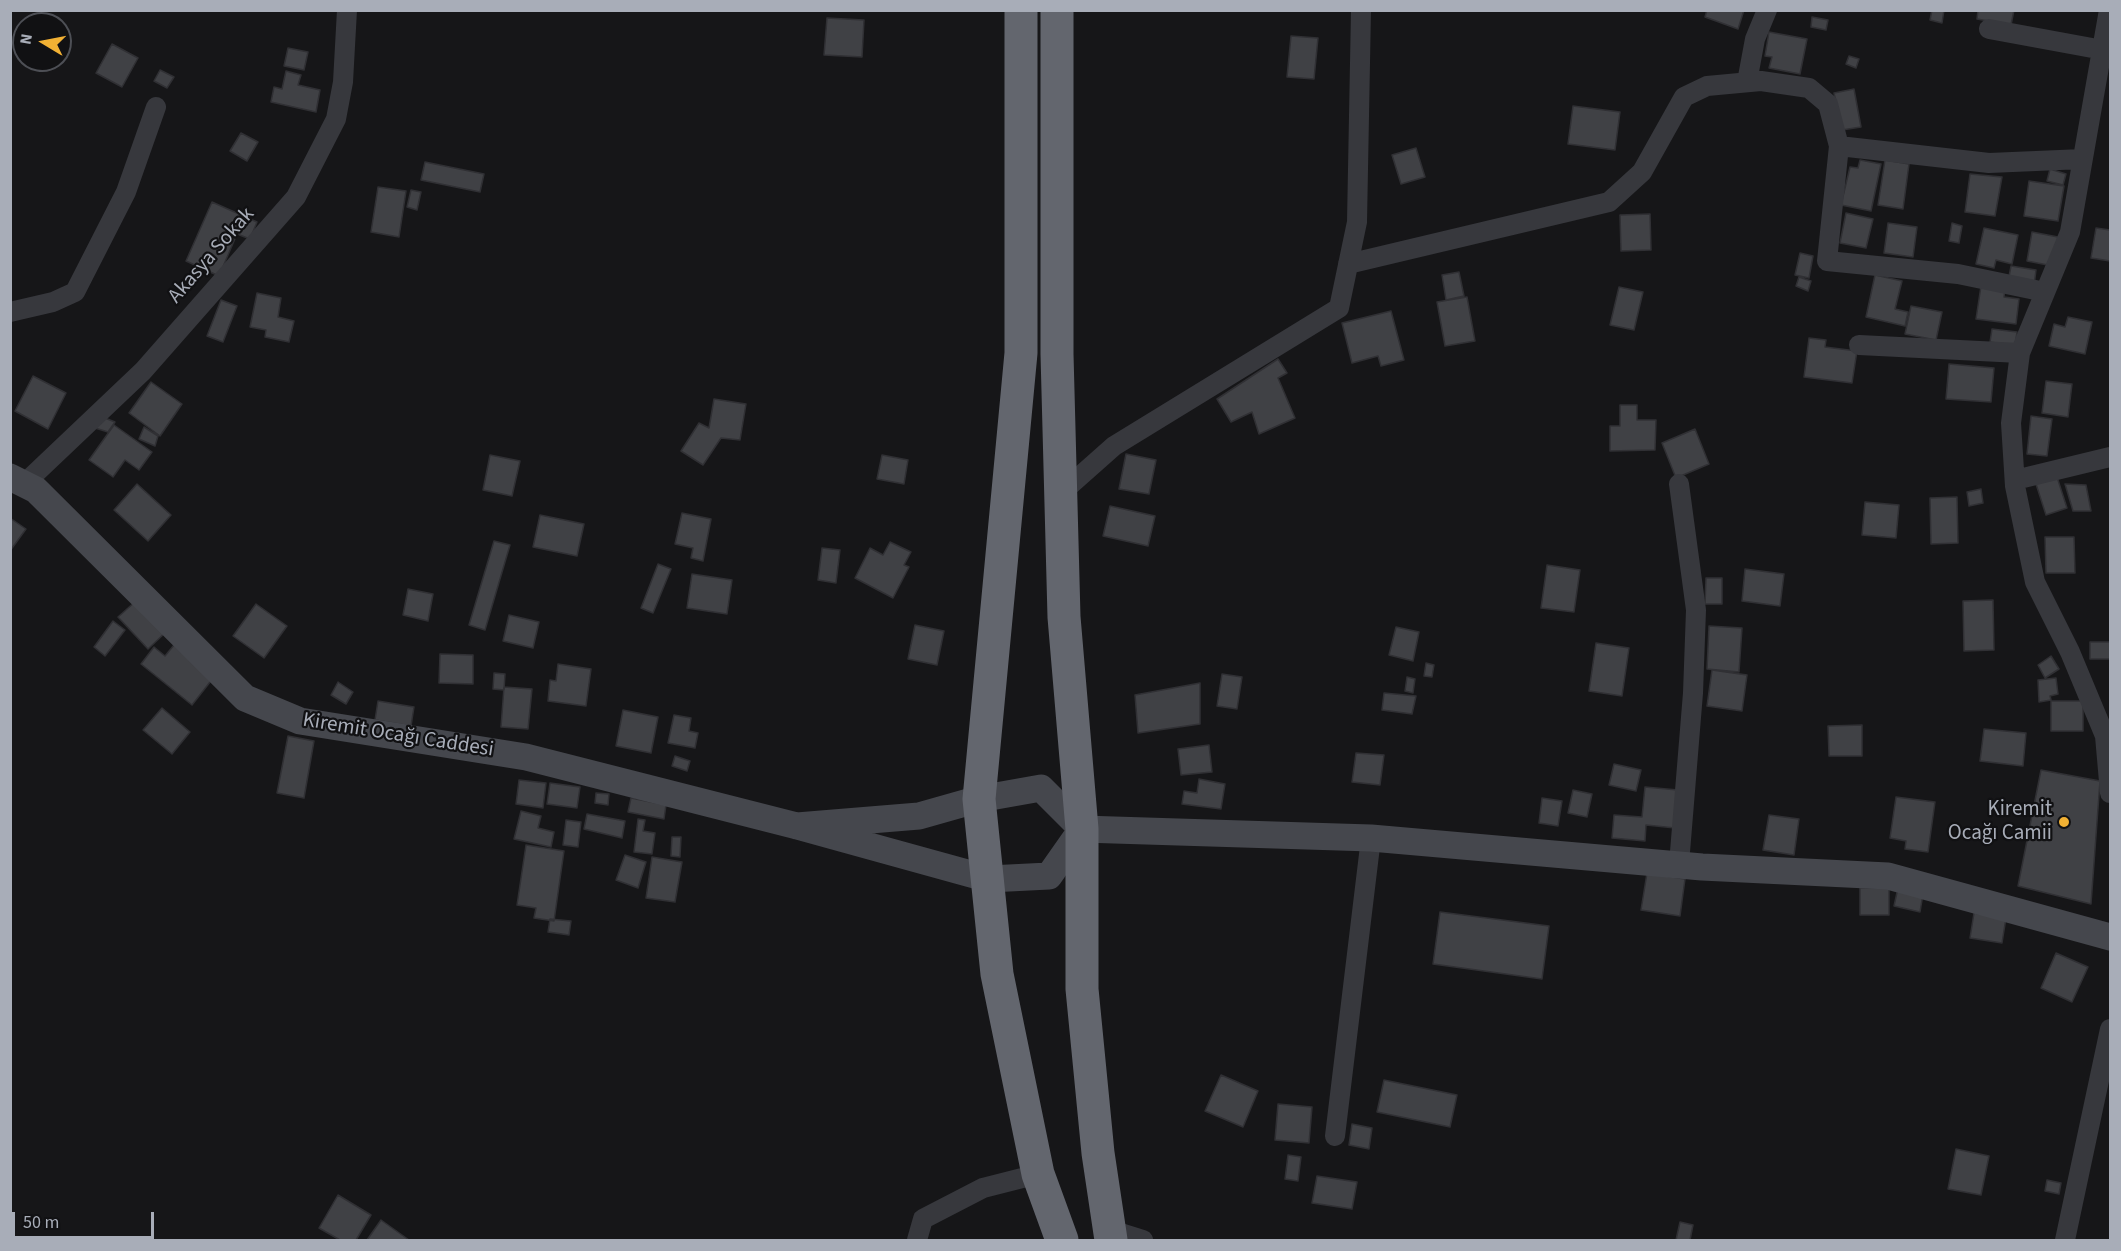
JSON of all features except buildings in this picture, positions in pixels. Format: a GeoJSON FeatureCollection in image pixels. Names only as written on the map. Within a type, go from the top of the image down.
{"type":"FeatureCollection","features":[{"type":"Feature","properties":{"kind":"highway"},"geometry":{"type":"LineString","coordinates":[[1020,10],[1021,353],[979,798],[982,847],[989,879],[997,974],[1038,1174],[1062,1240]]}},
{"type":"Feature","properties":{"kind":"highway"},"geometry":{"type":"LineString","coordinates":[[1057,10],[1058,354],[1065,617],[1082,829],[1082,989],[1110,1235]]}},
{"type":"Feature","properties":{"kind":"street","name":"Akasya Sokak"},"geometry":{"type":"LineString","coordinates":[[17,480],[143,370],[296,197],[336,119],[343,82],[347,10]]}},
{"type":"Feature","properties":{"kind":"street"},"geometry":{"type":"LineString","coordinates":[[1061,493],[1114,446],[1339,308],[1357,222],[1361,10]]}},
{"type":"Feature","properties":{"kind":"street"},"geometry":{"type":"LineString","coordinates":[[1748,82],[1755,39],[1767,10]]}},
{"type":"Feature","properties":{"kind":"street"},"geometry":{"type":"LineString","coordinates":[[2109,10],[2070,232],[2020,352],[2011,423],[2015,480],[2035,582],[2070,652],[2105,736],[2108,746],[2110,794]]}},
{"type":"Feature","properties":{"kind":"street"},"geometry":{"type":"LineString","coordinates":[[1989,29],[2103,50]]}},
{"type":"Feature","properties":{"kind":"street"},"geometry":{"type":"LineString","coordinates":[[1348,264],[1609,202],[1642,172],[1684,97],[1707,86],[1761,81],[1809,88],[1828,104],[1839,146],[1827,261],[1958,274],[2045,292]]}},
{"type":"Feature","properties":{"kind":"street"},"geometry":{"type":"LineString","coordinates":[[10,312],[54,303],[75,292],[126,192],[156,107]]}},
{"type":"Feature","properties":{"kind":"street"},"geometry":{"type":"LineString","coordinates":[[1839,146],[1989,163],[2083,159]]}},
{"type":"Feature","properties":{"kind":"street"},"geometry":{"type":"LineString","coordinates":[[1859,345],[2020,352]]}},
{"type":"Feature","properties":{"kind":"street"},"geometry":{"type":"LineString","coordinates":[[2015,480],[2110,457]]}},
{"type":"Feature","properties":{"kind":"street","name":"Kiremit Ocağı Caddesi"},"geometry":{"type":"LineString","coordinates":[[17,480],[36,490],[245,698],[300,721],[526,757],[797,826],[989,879],[1050,876],[1082,829]]}},
{"type":"Feature","properties":{"kind":"street"},"geometry":{"type":"LineString","coordinates":[[1679,484],[1696,610],[1693,693],[1679,864]]}},
{"type":"Feature","properties":{"kind":"street"},"geometry":{"type":"LineString","coordinates":[[797,826],[919,816],[979,798],[1041,788],[1082,829],[1371,838],[1679,864],[1888,876],[2110,937]]}},
{"type":"Feature","properties":{"kind":"street"},"geometry":{"type":"LineString","coordinates":[[1335,1136],[1371,838]]}},
{"type":"Feature","properties":{"kind":"street"},"geometry":{"type":"LineString","coordinates":[[2065,1240],[2110,1029]]}},
{"type":"Feature","properties":{"kind":"street"},"geometry":{"type":"LineString","coordinates":[[917,1240],[923,1219],[983,1188],[1038,1174]]}},
{"type":"Feature","properties":{"kind":"street"},"geometry":{"type":"LineString","coordinates":[[1110,1235],[1143,1240]]}},
{"type":"Feature","properties":{"kind":"place","name":"Kiremit Ocağı Camii"},"geometry":{"type":"Point","coordinates":[2064,822]}}]}
